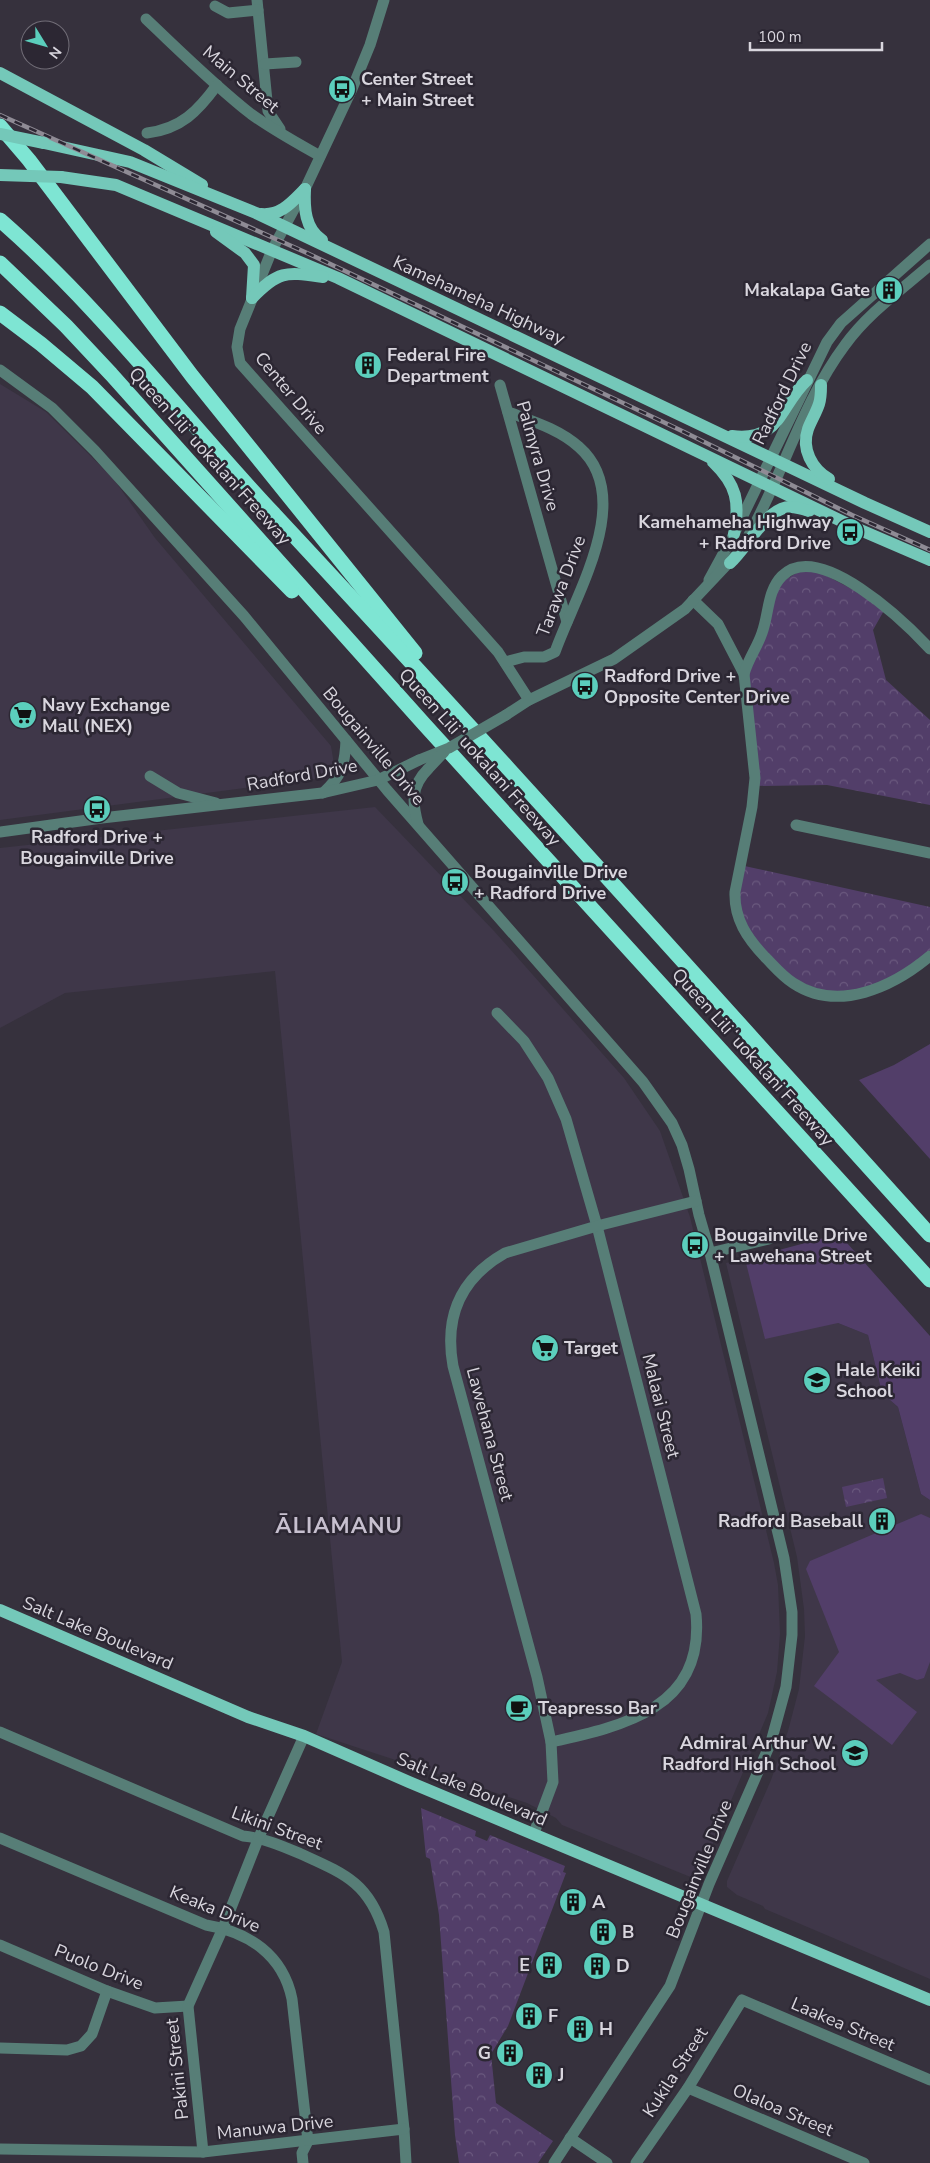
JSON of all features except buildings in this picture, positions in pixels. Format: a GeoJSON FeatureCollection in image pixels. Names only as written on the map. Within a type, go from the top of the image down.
{"type":"FeatureCollection","features":[{"type":"Feature","properties":{"kind":"highway"},"geometry":{"type":"LineString","coordinates":[[0,126],[30,160],[192,376],[384,613],[487,744]]}},
{"type":"Feature","properties":{"kind":"highway","name":"Queen Liliʻuokalani Freeway"},"geometry":{"type":"LineString","coordinates":[[0,220],[89,307],[232,469],[487,744],[930,1235]]}},
{"type":"Feature","properties":{"kind":"highway","name":"Queen Liliʻuokalani Freeway"},"geometry":{"type":"LineString","coordinates":[[0,263],[66,326],[111,374],[424,724],[930,1280]]}},
{"type":"Feature","properties":{"kind":"highway"},"geometry":{"type":"LineString","coordinates":[[0,313],[41,344],[92,387],[424,724]]}},
{"type":"Feature","properties":{"kind":"main road"},"geometry":{"type":"LineString","coordinates":[[0,73],[144,150],[237,205]]}},
{"type":"Feature","properties":{"kind":"main road","name":"Kamehameha Highway"},"geometry":{"type":"LineString","coordinates":[[0,134],[130,162],[237,205],[285,226],[865,503],[930,532]]}},
{"type":"Feature","properties":{"kind":"main road"},"geometry":{"type":"LineString","coordinates":[[0,175],[61,177],[116,185],[203,221],[338,278],[858,529],[930,560]]}},
{"type":"Feature","properties":{"kind":"main road"},"geometry":{"type":"LineString","coordinates":[[256,214],[271,215],[281,211],[305,189]]}},
{"type":"Feature","properties":{"kind":"main road"},"geometry":{"type":"LineString","coordinates":[[305,189],[304,204],[308,222],[314,235],[345,256]]}},
{"type":"Feature","properties":{"kind":"main road"},"geometry":{"type":"LineString","coordinates":[[203,221],[245,253],[254,265],[252,298]]}},
{"type":"Feature","properties":{"kind":"main road"},"geometry":{"type":"LineString","coordinates":[[252,298],[268,282],[280,276],[296,274],[338,278]]}},
{"type":"Feature","properties":{"kind":"main road"},"geometry":{"type":"LineString","coordinates":[[722,435],[748,438],[766,430],[780,419],[795,392],[807,380]]}},
{"type":"Feature","properties":{"kind":"main road"},"geometry":{"type":"LineString","coordinates":[[821,384],[820,402],[807,431],[805,441],[808,453],[819,473],[865,503]]}},
{"type":"Feature","properties":{"kind":"main road"},"geometry":{"type":"LineString","coordinates":[[704,453],[727,477],[733,488],[737,507],[734,534]]}},
{"type":"Feature","properties":{"kind":"main road"},"geometry":{"type":"LineString","coordinates":[[730,563],[745,549],[770,515],[784,508],[798,508],[858,529]]}},
{"type":"Feature","properties":{"kind":"main road","name":"Salt Lake Boulevard"},"geometry":{"type":"LineString","coordinates":[[0,1610],[248,1717],[304,1736],[409,1782],[930,2000]]}},
{"type":"Feature","properties":{"kind":"street","name":"Center Drive"},"geometry":{"type":"LineString","coordinates":[[384,0],[359,71],[305,189],[272,250],[252,298],[240,329],[237,347],[240,363],[482,634],[505,662],[530,700]]}},
{"type":"Feature","properties":{"kind":"street"},"geometry":{"type":"LineString","coordinates":[[215,6],[228,13],[257,5],[265,64],[268,110],[273,121],[286,137]]}},
{"type":"Feature","properties":{"kind":"street","name":"Main Street"},"geometry":{"type":"LineString","coordinates":[[146,18],[252,115],[320,156]]}},
{"type":"Feature","properties":{"kind":"street"},"geometry":{"type":"LineString","coordinates":[[265,64],[296,62]]}},
{"type":"Feature","properties":{"kind":"street"},"geometry":{"type":"LineString","coordinates":[[147,133],[168,129],[186,120],[201,106],[217,85]]}},
{"type":"Feature","properties":{"kind":"street","name":"Radford Drive"},"geometry":{"type":"LineString","coordinates":[[706,586],[734,534],[827,342],[841,323],[930,244]]}},
{"type":"Feature","properties":{"kind":"street","name":"Radford Drive"},"geometry":{"type":"LineString","coordinates":[[0,832],[102,818],[322,793],[378,780],[448,748],[530,700],[614,658],[685,609],[730,563],[750,533],[821,384],[840,352],[859,328],[930,264]]}},
{"type":"Feature","properties":{"kind":"street","name":"Bougainville Drive"},"geometry":{"type":"LineString","coordinates":[[0,370],[52,408],[95,451],[244,616],[378,780],[659,1101],[672,1122],[682,1145],[784,1558],[792,1612],[792,1635],[786,1687],[771,1742],[701,1905],[670,1986],[554,2163]]}},
{"type":"Feature","properties":{"kind":"street","name":"Palmyra Drive"},"geometry":{"type":"LineString","coordinates":[[500,385],[567,622]]}},
{"type":"Feature","properties":{"kind":"street","name":"Tarawa Drive"},"geometry":{"type":"LineString","coordinates":[[505,662],[524,657],[550,656],[555,652],[597,548],[602,516],[602,488],[592,462],[580,447],[554,430],[508,412]]}},
{"type":"Feature","properties":{"kind":"street"},"geometry":{"type":"LineString","coordinates":[[930,649],[886,607],[864,590],[817,567],[794,568],[779,580],[770,597],[763,632],[748,661],[744,674],[744,690],[755,778],[752,807],[735,892],[735,904],[740,924],[749,938],[782,975],[806,990],[836,996],[855,996],[896,981],[930,956]]}},
{"type":"Feature","properties":{"kind":"street"},"geometry":{"type":"LineString","coordinates":[[693,600],[718,624],[744,674]]}},
{"type":"Feature","properties":{"kind":"street"},"geometry":{"type":"LineString","coordinates":[[322,793],[333,784],[341,772],[345,762],[346,740]]}},
{"type":"Feature","properties":{"kind":"street"},"geometry":{"type":"LineString","coordinates":[[418,826],[413,797],[418,781],[448,748]]}},
{"type":"Feature","properties":{"kind":"street"},"geometry":{"type":"LineString","coordinates":[[150,776],[178,793],[223,805]]}},
{"type":"Feature","properties":{"kind":"street"},"geometry":{"type":"LineString","coordinates":[[796,825],[930,853]]}},
{"type":"Feature","properties":{"kind":"street","name":"Malaai Street"},"geometry":{"type":"LineString","coordinates":[[497,1013],[524,1040],[548,1078],[566,1119],[598,1226],[696,1614],[697,1641],[692,1660],[684,1678],[669,1698],[640,1717],[551,1742]]}},
{"type":"Feature","properties":{"kind":"street","name":"Lawehana Street"},"geometry":{"type":"LineString","coordinates":[[534,1833],[553,1782],[551,1742],[537,1677],[453,1366],[450,1337],[456,1307],[470,1281],[492,1261],[519,1248],[696,1201]]}},
{"type":"Feature","properties":{"kind":"street"},"geometry":{"type":"LineString","coordinates":[[710,1253],[769,1238]]}},
{"type":"Feature","properties":{"kind":"street","name":"Likini Street"},"geometry":{"type":"LineString","coordinates":[[0,1732],[243,1836],[259,1837],[341,1872],[363,1890],[374,1904],[384,1932],[406,2163]]}},
{"type":"Feature","properties":{"kind":"street","name":"Pakini Street"},"geometry":{"type":"LineString","coordinates":[[203,2152],[188,2006],[304,1736]]}},
{"type":"Feature","properties":{"kind":"street","name":"Keaka Drive"},"geometry":{"type":"LineString","coordinates":[[0,1838],[206,1925],[223,1928],[256,1942],[265,1949],[282,1970],[289,1985],[308,2141],[302,2153],[303,2163]]}},
{"type":"Feature","properties":{"kind":"street","name":"Puolo Drive"},"geometry":{"type":"LineString","coordinates":[[0,1946],[107,1991],[154,2008],[188,2006]]}},
{"type":"Feature","properties":{"kind":"street"},"geometry":{"type":"LineString","coordinates":[[0,2048],[67,2050],[81,2046],[92,2034],[107,1991]]}},
{"type":"Feature","properties":{"kind":"street","name":"Laakea Street"},"geometry":{"type":"LineString","coordinates":[[742,2000],[930,2080]]}},
{"type":"Feature","properties":{"kind":"street","name":"Kukila Street"},"geometry":{"type":"LineString","coordinates":[[636,2163],[688,2088],[742,2000]]}},
{"type":"Feature","properties":{"kind":"street","name":"Olaloa Street"},"geometry":{"type":"LineString","coordinates":[[688,2088],[864,2163]]}},
{"type":"Feature","properties":{"kind":"street","name":"Manuwa Drive"},"geometry":{"type":"LineString","coordinates":[[0,2149],[203,2152],[404,2129]]}},
{"type":"Feature","properties":{"kind":"street"},"geometry":{"type":"LineString","coordinates":[[570,2138],[606,2163]]}},
{"type":"Feature","properties":{"kind":"shaded area"},"geometry":{"type":"Polygon","coordinates":[[[0,384],[46,412],[113,478],[155,538],[331,746],[336,776],[0,820],[0,384]]]}},
{"type":"Feature","properties":{"kind":"shaded area"},"geometry":{"type":"Polygon","coordinates":[[[375,807],[494,931],[624,1078],[660,1131],[690,1217],[774,1563],[778,1585],[780,1634],[777,1672],[768,1713],[700,1874],[693,1878],[562,1825],[556,1818],[527,1803],[316,1734],[342,1662],[275,971],[65,993],[0,1028],[0,848],[375,807]]]}},
{"type":"Feature","properties":{"kind":"shaded area","name":"Admiral Arthur W. Radford High School"},"geometry":{"type":"Polygon","coordinates":[[[780,1250],[838,1323],[868,1335],[882,1393],[898,1407],[921,1494],[930,1500],[930,1979],[765,1909],[763,1906],[737,1895],[727,1887],[727,1881],[771,1780],[788,1731],[799,1689],[805,1636],[804,1609],[797,1557],[726,1263],[780,1250]]]}},
{"type":"Feature","properties":{"kind":"green space"},"geometry":{"type":"Polygon","coordinates":[[[808,566],[886,607],[873,630],[886,680],[930,720],[930,805],[827,785],[754,786],[744,690],[775,586],[808,566]]]}},
{"type":"Feature","properties":{"kind":"green space"},"geometry":{"type":"Polygon","coordinates":[[[740,865],[930,907],[930,956],[896,981],[836,996],[782,975],[737,913],[740,865]]]}},
{"type":"Feature","properties":{"kind":"green space"},"geometry":{"type":"Polygon","coordinates":[[[930,1044],[930,1159],[859,1080],[894,1065],[930,1044]]]}},
{"type":"Feature","properties":{"kind":"green space"},"geometry":{"type":"Polygon","coordinates":[[[839,1234],[930,1336],[930,1500],[921,1494],[898,1407],[882,1393],[868,1335],[838,1323],[765,1339],[745,1259],[839,1234]]]}},
{"type":"Feature","properties":{"kind":"green space"},"geometry":{"type":"Polygon","coordinates":[[[883,1478],[887,1498],[846,1507],[842,1487],[883,1478]]]}},
{"type":"Feature","properties":{"kind":"green space"},"geometry":{"type":"Polygon","coordinates":[[[921,1514],[930,1518],[930,1662],[924,1678],[917,1680],[900,1673],[876,1680],[917,1712],[892,1745],[814,1686],[839,1652],[806,1569],[810,1561],[921,1514]]]}},
{"type":"Feature","properties":{"kind":"green space"},"geometry":{"type":"Polygon","coordinates":[[[421,1808],[476,1831],[475,1836],[487,1841],[490,1835],[565,1866],[563,1872],[566,1873],[508,2026],[491,2054],[496,2103],[553,2141],[538,2163],[459,2163],[455,2135],[439,1915],[430,1859],[426,1857],[421,1808]]]}},
{"type":"Feature","properties":{"kind":"railway"},"geometry":{"type":"LineString","coordinates":[[0,115],[307,253],[680,430],[852,515],[930,550]]}},
{"type":"Feature","properties":{"kind":"place","name":"Center Street + Main Street"},"geometry":{"type":"Point","coordinates":[342,89]}},
{"type":"Feature","properties":{"kind":"place","name":"Makalapa Gate"},"geometry":{"type":"Point","coordinates":[889,290]}},
{"type":"Feature","properties":{"kind":"place","name":"Federal Fire Department"},"geometry":{"type":"Point","coordinates":[368,365]}},
{"type":"Feature","properties":{"kind":"place","name":"Kamehameha Highway + Radford Drive"},"geometry":{"type":"Point","coordinates":[850,532]}},
{"type":"Feature","properties":{"kind":"place","name":"Radford Drive + Opposite Center Drive"},"geometry":{"type":"Point","coordinates":[585,686]}},
{"type":"Feature","properties":{"kind":"place","name":"Navy Exchange Mall (NEX)"},"geometry":{"type":"Point","coordinates":[23,715]}},
{"type":"Feature","properties":{"kind":"place","name":"Radford Drive + Bougainville Drive"},"geometry":{"type":"Point","coordinates":[97,809]}},
{"type":"Feature","properties":{"kind":"place","name":"Bougainville Drive + Radford Drive"},"geometry":{"type":"Point","coordinates":[455,882]}},
{"type":"Feature","properties":{"kind":"place","name":"Bougainville Drive + Lawehana Street"},"geometry":{"type":"Point","coordinates":[695,1245]}},
{"type":"Feature","properties":{"kind":"place","name":"Target"},"geometry":{"type":"Point","coordinates":[545,1348]}},
{"type":"Feature","properties":{"kind":"place","name":"Hale Keiki School"},"geometry":{"type":"Point","coordinates":[817,1380]}},
{"type":"Feature","properties":{"kind":"place","name":"Radford Baseball"},"geometry":{"type":"Point","coordinates":[882,1521]}},
{"type":"Feature","properties":{"kind":"place","name":"Teapresso Bar"},"geometry":{"type":"Point","coordinates":[519,1708]}},
{"type":"Feature","properties":{"kind":"place","name":"Admiral Arthur W. Radford High School"},"geometry":{"type":"Point","coordinates":[855,1753]}},
{"type":"Feature","properties":{"kind":"place","name":"A"},"geometry":{"type":"Point","coordinates":[573,1902]}},
{"type":"Feature","properties":{"kind":"place","name":"B"},"geometry":{"type":"Point","coordinates":[603,1932]}},
{"type":"Feature","properties":{"kind":"place","name":"E"},"geometry":{"type":"Point","coordinates":[549,1965]}},
{"type":"Feature","properties":{"kind":"place","name":"D"},"geometry":{"type":"Point","coordinates":[597,1966]}},
{"type":"Feature","properties":{"kind":"place","name":"F"},"geometry":{"type":"Point","coordinates":[529,2016]}},
{"type":"Feature","properties":{"kind":"place","name":"H"},"geometry":{"type":"Point","coordinates":[580,2029]}},
{"type":"Feature","properties":{"kind":"place","name":"G"},"geometry":{"type":"Point","coordinates":[510,2053]}},
{"type":"Feature","properties":{"kind":"place","name":"J"},"geometry":{"type":"Point","coordinates":[539,2075]}},
{"type":"Feature","properties":{"kind":"district","name":"ĀLIAMANU"},"geometry":{"type":"Point","coordinates":[339,1525]}}]}
